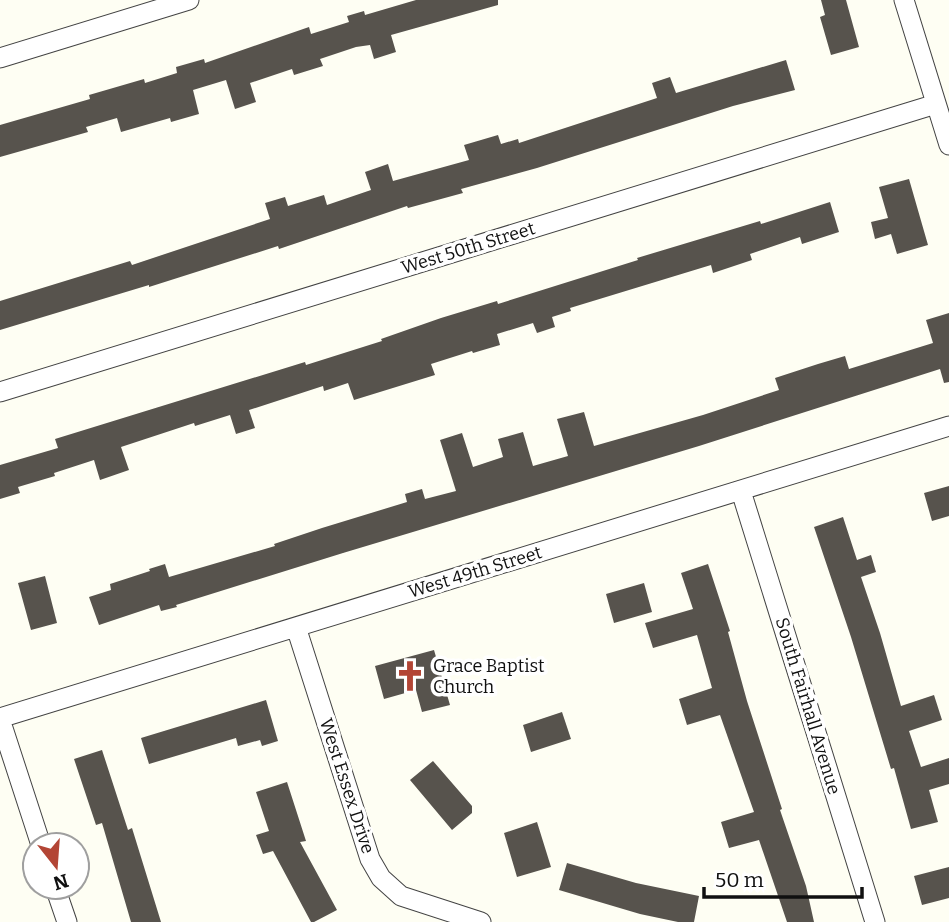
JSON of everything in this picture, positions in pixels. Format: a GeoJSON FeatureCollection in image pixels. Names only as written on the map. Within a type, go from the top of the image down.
{"type":"FeatureCollection","features":[{"type":"Feature","properties":{"kind":"street"},"geometry":{"type":"LineString","coordinates":[[0,58],[189,0]]}},
{"type":"Feature","properties":{"kind":"street"},"geometry":{"type":"LineString","coordinates":[[904,0],[949,145]]}},
{"type":"Feature","properties":{"kind":"street","name":"West 50th Street"},"geometry":{"type":"LineString","coordinates":[[0,392],[936,103]]}},
{"type":"Feature","properties":{"kind":"street","name":"West 49th Street"},"geometry":{"type":"LineString","coordinates":[[0,718],[949,426]]}},
{"type":"Feature","properties":{"kind":"street","name":"South Fairhall Avenue"},"geometry":{"type":"LineString","coordinates":[[741,491],[875,922]]}},
{"type":"Feature","properties":{"kind":"street","name":"West Essex Drive"},"geometry":{"type":"LineString","coordinates":[[296,627],[370,859],[381,878],[401,896],[481,922]]}},
{"type":"Feature","properties":{"kind":"street"},"geometry":{"type":"LineString","coordinates":[[0,718],[36,831]]}},
{"type":"Feature","properties":{"kind":"street"},"geometry":{"type":"LineString","coordinates":[[60,901],[67,922]]}},
{"type":"Feature","properties":{"kind":"building"},"geometry":{"type":"Polygon","coordinates":[[[416,0],[498,0],[498,5],[391,35],[396,52],[374,59],[370,45],[356,47],[320,59],[323,66],[294,75],[292,69],[250,83],[256,102],[235,109],[226,80],[193,90],[199,114],[171,122],[170,118],[121,132],[117,118],[86,127],[88,132],[0,157],[0,125],[90,99],[89,95],[144,79],[145,83],[177,73],[176,67],[204,59],[205,63],[309,27],[311,34],[349,22],[347,16],[364,11],[365,15],[416,0]]]}},
{"type":"Feature","properties":{"kind":"building"},"geometry":{"type":"Polygon","coordinates":[[[821,0],[846,0],[859,47],[831,55],[820,17],[825,15],[821,0]]]}},
{"type":"Feature","properties":{"kind":"building"},"geometry":{"type":"Polygon","coordinates":[[[786,60],[795,90],[733,106],[461,189],[463,193],[408,208],[407,206],[279,249],[278,246],[0,330],[0,301],[130,261],[132,265],[270,219],[265,203],[285,197],[288,206],[324,195],[327,205],[371,190],[365,172],[388,164],[393,181],[469,160],[464,145],[498,135],[501,144],[518,139],[519,143],[657,98],[652,83],[670,77],[676,93],[786,60]]]}},
{"type":"Feature","properties":{"kind":"building"},"geometry":{"type":"Polygon","coordinates":[[[909,179],[928,245],[897,254],[891,234],[875,239],[871,222],[888,218],[879,187],[909,179]]]}},
{"type":"Feature","properties":{"kind":"building"},"geometry":{"type":"Polygon","coordinates":[[[830,202],[839,232],[802,244],[800,237],[750,254],[752,260],[713,273],[711,265],[570,308],[571,311],[552,317],[555,327],[537,333],[533,323],[497,334],[500,345],[431,364],[435,375],[354,400],[348,383],[324,391],[323,386],[249,410],[255,428],[236,434],[230,415],[195,426],[194,423],[121,447],[129,470],[100,480],[94,460],[18,487],[20,493],[0,499],[0,465],[58,448],[55,439],[305,362],[306,365],[382,341],[381,339],[441,318],[497,301],[498,304],[638,260],[637,258],[830,202]]]}},
{"type":"Feature","properties":{"kind":"building"},"geometry":{"type":"Polygon","coordinates":[[[949,313],[949,382],[944,383],[940,369],[161,611],[159,605],[99,625],[89,597],[111,590],[110,584],[165,564],[169,577],[275,546],[274,544],[407,502],[405,494],[422,489],[425,499],[456,491],[440,440],[462,433],[473,467],[503,457],[498,439],[523,432],[533,466],[568,456],[557,419],[584,412],[594,446],[779,390],[775,378],[818,364],[845,356],[849,369],[933,343],[926,320],[949,313]]]}},
{"type":"Feature","properties":{"kind":"building"},"geometry":{"type":"Polygon","coordinates":[[[949,486],[949,516],[932,521],[924,493],[949,486]]]}},
{"type":"Feature","properties":{"kind":"building"},"geometry":{"type":"Polygon","coordinates":[[[843,517],[857,560],[871,555],[876,572],[861,577],[901,706],[934,695],[942,720],[909,731],[921,767],[949,758],[949,784],[929,790],[938,822],[911,829],[894,768],[891,769],[814,527],[843,517]]]}},
{"type":"Feature","properties":{"kind":"building"},"geometry":{"type":"Polygon","coordinates":[[[708,564],[730,631],[728,632],[747,701],[782,809],[780,810],[806,886],[814,922],[787,922],[759,840],[729,848],[721,822],[754,812],[720,715],[687,725],[679,699],[712,688],[697,635],[653,648],[645,623],[693,609],[681,573],[708,564]]]}},
{"type":"Feature","properties":{"kind":"building"},"geometry":{"type":"Polygon","coordinates":[[[45,576],[57,623],[31,630],[18,583],[45,576]]]}},
{"type":"Feature","properties":{"kind":"building"},"geometry":{"type":"Polygon","coordinates":[[[644,583],[652,612],[614,623],[606,594],[644,583]]]}},
{"type":"Feature","properties":{"kind":"building","name":"Grace Baptist Church"},"geometry":{"type":"Polygon","coordinates":[[[434,650],[450,705],[422,712],[416,690],[384,699],[375,666],[434,650]]]}},
{"type":"Feature","properties":{"kind":"building"},"geometry":{"type":"Polygon","coordinates":[[[266,700],[278,741],[262,746],[260,740],[238,746],[236,738],[149,764],[141,738],[266,700]]]}},
{"type":"Feature","properties":{"kind":"building"},"geometry":{"type":"Polygon","coordinates":[[[562,712],[571,739],[531,752],[523,725],[562,712]]]}},
{"type":"Feature","properties":{"kind":"building"},"geometry":{"type":"Polygon","coordinates":[[[102,750],[128,830],[132,828],[161,922],[131,922],[102,823],[96,825],[74,759],[102,750]]]}},
{"type":"Feature","properties":{"kind":"building"},"geometry":{"type":"Polygon","coordinates":[[[433,761],[472,806],[472,813],[452,830],[410,780],[433,761]]]}},
{"type":"Feature","properties":{"kind":"building"},"geometry":{"type":"Polygon","coordinates":[[[287,782],[306,841],[300,842],[337,910],[314,922],[311,922],[273,851],[263,854],[256,835],[269,831],[256,792],[287,782]]]}},
{"type":"Feature","properties":{"kind":"building"},"geometry":{"type":"Polygon","coordinates":[[[537,822],[551,867],[517,877],[504,833],[537,822]]]}},
{"type":"Feature","properties":{"kind":"building"},"geometry":{"type":"Polygon","coordinates":[[[567,863],[636,883],[699,896],[694,922],[678,922],[640,914],[559,890],[567,863]]]}},
{"type":"Feature","properties":{"kind":"building"},"geometry":{"type":"Polygon","coordinates":[[[949,867],[949,898],[922,905],[914,876],[949,867]]]}},
{"type":"Feature","properties":{"kind":"place","name":"Grace Baptist Church"},"geometry":{"type":"Point","coordinates":[410,676]}}]}
